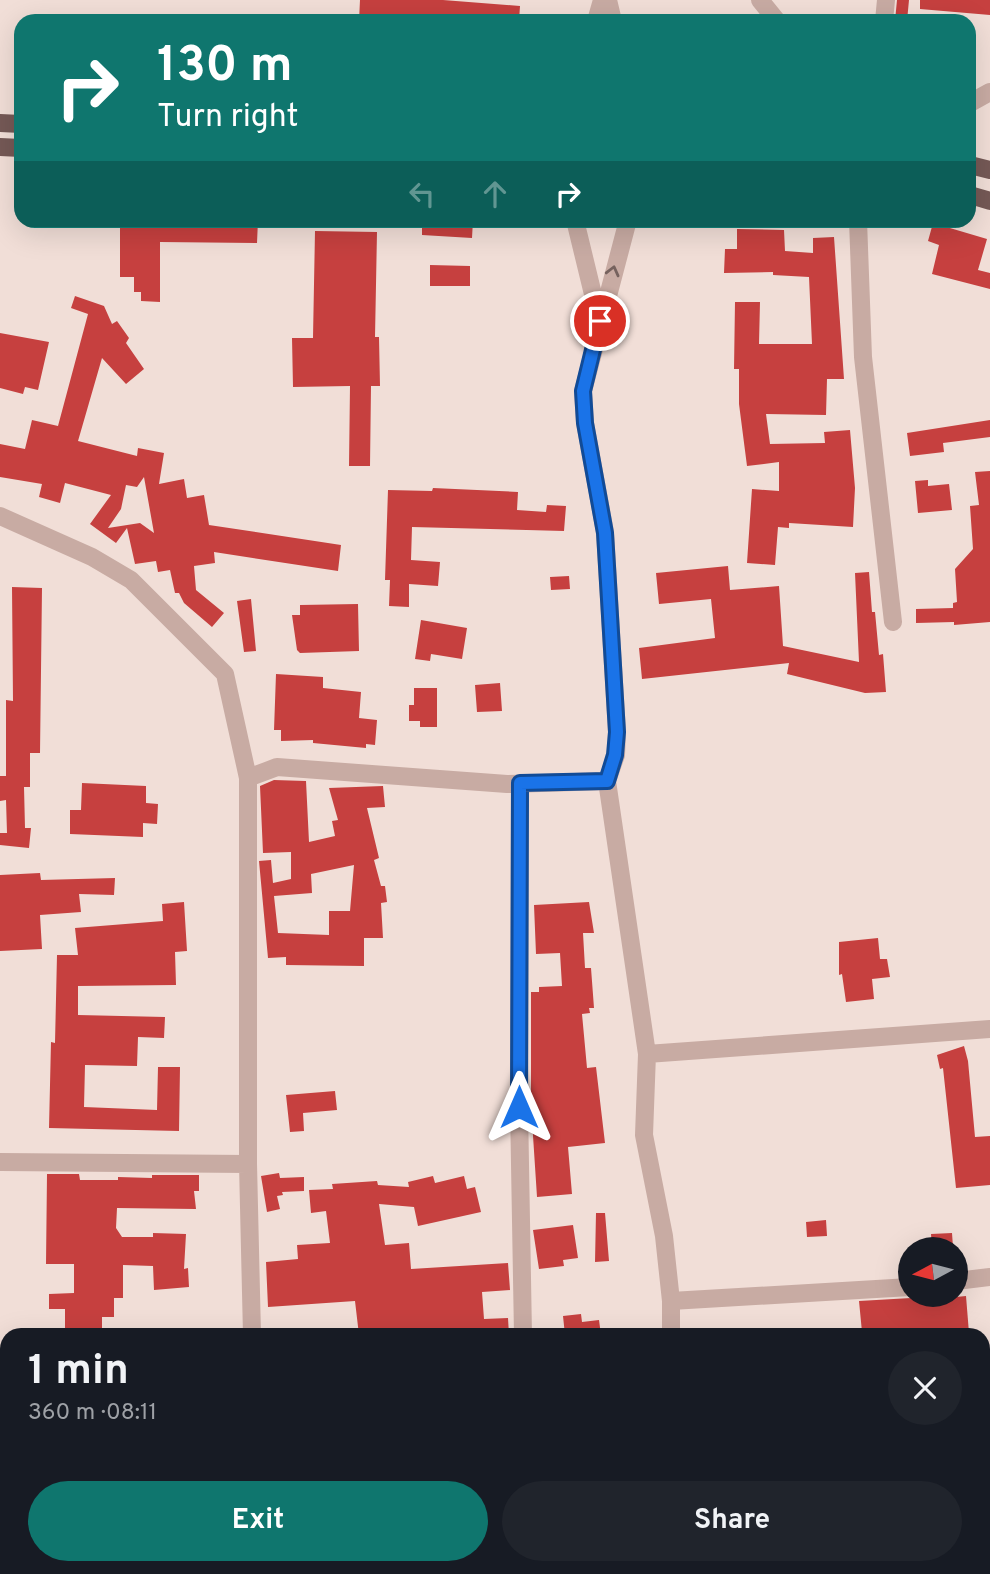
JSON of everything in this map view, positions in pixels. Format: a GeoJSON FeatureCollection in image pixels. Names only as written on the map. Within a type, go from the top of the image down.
{"type":"FeatureCollection","features":[{"type":"Feature","properties":{"kind":"street"},"geometry":{"type":"LineString","coordinates":[[760,0],[771,14]]}},
{"type":"Feature","properties":{"kind":"street"},"geometry":{"type":"LineString","coordinates":[[577,228],[600,321]]}},
{"type":"Feature","properties":{"kind":"street"},"geometry":{"type":"LineString","coordinates":[[626,228],[583,391],[585,423],[605,533],[617,732],[615,755],[607,781],[647,1054],[644,1135],[664,1236],[671,1328]]}},
{"type":"Feature","properties":{"kind":"street"},"geometry":{"type":"LineString","coordinates":[[858,228],[863,357],[893,622]]}},
{"type":"Feature","properties":{"kind":"street"},"geometry":{"type":"LineString","coordinates":[[0,516],[92,557],[131,580],[225,674],[248,778],[248,1164],[252,1328]]}},
{"type":"Feature","properties":{"kind":"street"},"geometry":{"type":"LineString","coordinates":[[248,778],[277,767],[520,783],[607,781]]}},
{"type":"Feature","properties":{"kind":"street"},"geometry":{"type":"LineString","coordinates":[[520,783],[519,1107],[523,1328]]}},
{"type":"Feature","properties":{"kind":"street"},"geometry":{"type":"LineString","coordinates":[[647,1054],[990,1029]]}},
{"type":"Feature","properties":{"kind":"street"},"geometry":{"type":"LineString","coordinates":[[0,1162],[248,1164]]}},
{"type":"Feature","properties":{"kind":"street"},"geometry":{"type":"LineString","coordinates":[[968,1280],[990,1277]]}},
{"type":"Feature","properties":{"kind":"street"},"geometry":{"type":"LineString","coordinates":[[671,1301],[898,1288]]}},
{"type":"Feature","properties":{"kind":"building"},"geometry":{"type":"Polygon","coordinates":[[[360,0],[443,0],[520,6],[519,14],[359,14],[360,0]]]}},
{"type":"Feature","properties":{"kind":"building"},"geometry":{"type":"Polygon","coordinates":[[[897,0],[909,0],[908,14],[896,14],[897,0]]]}},
{"type":"Feature","properties":{"kind":"building"},"geometry":{"type":"Polygon","coordinates":[[[920,0],[990,0],[990,15],[920,9],[920,0]]]}},
{"type":"Feature","properties":{"kind":"building"},"geometry":{"type":"Polygon","coordinates":[[[120,228],[258,228],[257,243],[160,242],[160,302],[141,301],[141,292],[134,292],[134,277],[120,277],[120,228]]]}},
{"type":"Feature","properties":{"kind":"building"},"geometry":{"type":"Polygon","coordinates":[[[422,228],[473,228],[472,238],[422,235],[422,228]]]}},
{"type":"Feature","properties":{"kind":"building"},"geometry":{"type":"Polygon","coordinates":[[[932,228],[950,228],[987,239],[978,270],[990,273],[990,289],[932,274],[939,245],[928,241],[932,228]]]}},
{"type":"Feature","properties":{"kind":"building"},"geometry":{"type":"Polygon","coordinates":[[[737,229],[784,230],[785,251],[813,253],[813,238],[834,237],[844,379],[827,379],[826,415],[766,414],[770,444],[825,443],[824,432],[850,430],[855,488],[853,527],[789,523],[789,528],[778,527],[775,565],[747,563],[752,489],[779,491],[779,462],[747,466],[739,404],[739,369],[734,369],[735,302],[760,302],[759,344],[812,344],[809,277],[773,275],[773,272],[724,273],[725,249],[737,249],[737,229]]]}},
{"type":"Feature","properties":{"kind":"building"},"geometry":{"type":"Polygon","coordinates":[[[315,231],[377,232],[375,337],[379,337],[380,386],[371,386],[370,466],[349,466],[350,386],[293,387],[292,338],[313,338],[315,231]]]}},
{"type":"Feature","properties":{"kind":"building"},"geometry":{"type":"Polygon","coordinates":[[[430,265],[470,266],[470,286],[430,286],[430,265]]]}},
{"type":"Feature","properties":{"kind":"building"},"geometry":{"type":"Polygon","coordinates":[[[75,296],[104,306],[112,324],[117,321],[129,338],[126,343],[144,369],[126,384],[102,358],[78,441],[137,456],[138,448],[164,453],[159,484],[184,479],[187,498],[204,495],[209,525],[341,545],[338,571],[214,552],[215,563],[194,566],[196,590],[224,613],[212,627],[184,603],[179,593],[175,593],[170,570],[158,572],[156,561],[135,564],[127,528],[116,543],[90,524],[111,495],[65,483],[60,503],[39,497],[42,484],[0,477],[0,444],[25,449],[32,420],[58,426],[88,314],[71,308],[75,296]],[[144,477],[137,487],[126,485],[121,509],[108,528],[140,523],[154,533],[144,477]]]}},
{"type":"Feature","properties":{"kind":"building"},"geometry":{"type":"Polygon","coordinates":[[[0,333],[49,342],[38,390],[25,387],[23,394],[0,388],[0,333]]]}},
{"type":"Feature","properties":{"kind":"building"},"geometry":{"type":"Polygon","coordinates":[[[990,420],[990,437],[943,443],[944,452],[910,456],[907,433],[990,420]]]}},
{"type":"Feature","properties":{"kind":"building"},"geometry":{"type":"Polygon","coordinates":[[[990,471],[990,622],[954,625],[954,622],[916,623],[916,609],[953,608],[953,603],[957,602],[955,569],[973,549],[970,506],[979,505],[975,472],[990,471]]]}},
{"type":"Feature","properties":{"kind":"building"},"geometry":{"type":"Polygon","coordinates":[[[928,480],[928,486],[949,484],[952,510],[918,513],[915,481],[928,480]]]}},
{"type":"Feature","properties":{"kind":"building"},"geometry":{"type":"Polygon","coordinates":[[[433,488],[518,492],[517,510],[546,512],[547,505],[566,506],[564,531],[412,527],[411,560],[440,562],[438,586],[409,584],[409,607],[389,606],[390,580],[385,580],[388,490],[432,491],[433,488]]]}},
{"type":"Feature","properties":{"kind":"building"},"geometry":{"type":"Polygon","coordinates":[[[728,566],[730,590],[779,586],[783,646],[859,662],[855,573],[869,572],[872,612],[875,612],[879,655],[883,654],[886,692],[865,693],[787,674],[789,663],[642,679],[639,648],[715,638],[711,599],[659,604],[656,573],[728,566]]]}},
{"type":"Feature","properties":{"kind":"building"},"geometry":{"type":"Polygon","coordinates":[[[569,576],[570,589],[551,590],[550,577],[569,576]]]}},
{"type":"Feature","properties":{"kind":"building"},"geometry":{"type":"Polygon","coordinates":[[[12,587],[42,588],[40,753],[30,753],[30,787],[24,787],[25,828],[31,828],[29,848],[0,845],[0,833],[7,833],[6,800],[0,801],[0,776],[6,776],[6,700],[13,701],[12,587]]]}},
{"type":"Feature","properties":{"kind":"building"},"geometry":{"type":"Polygon","coordinates":[[[251,599],[256,651],[244,652],[237,601],[251,599]]]}},
{"type":"Feature","properties":{"kind":"building"},"geometry":{"type":"Polygon","coordinates":[[[358,604],[359,651],[300,653],[297,650],[292,615],[300,615],[300,605],[358,604]]]}},
{"type":"Feature","properties":{"kind":"building"},"geometry":{"type":"Polygon","coordinates":[[[421,620],[467,628],[462,659],[431,654],[430,661],[415,659],[421,620]]]}},
{"type":"Feature","properties":{"kind":"building"},"geometry":{"type":"Polygon","coordinates":[[[276,674],[323,677],[323,688],[361,692],[359,718],[377,720],[375,745],[366,744],[366,748],[313,743],[313,740],[281,741],[281,730],[274,730],[276,674]]]}},
{"type":"Feature","properties":{"kind":"building"},"geometry":{"type":"Polygon","coordinates":[[[500,683],[502,711],[477,712],[475,685],[500,683]]]}},
{"type":"Feature","properties":{"kind":"building"},"geometry":{"type":"Polygon","coordinates":[[[414,688],[437,688],[437,727],[420,727],[420,721],[409,721],[409,705],[414,705],[414,688]]]}},
{"type":"Feature","properties":{"kind":"building"},"geometry":{"type":"Polygon","coordinates":[[[274,780],[306,781],[309,842],[335,836],[332,821],[338,820],[329,788],[383,786],[385,807],[367,808],[379,858],[374,860],[381,886],[385,886],[387,902],[381,903],[383,938],[364,938],[364,966],[286,965],[286,957],[268,958],[259,861],[271,860],[273,883],[291,879],[291,852],[263,853],[260,786],[274,780]],[[354,865],[311,874],[312,893],[274,896],[278,933],[329,935],[329,911],[350,911],[354,865]]]}},
{"type":"Feature","properties":{"kind":"building"},"geometry":{"type":"Polygon","coordinates":[[[82,783],[146,786],[146,803],[158,804],[157,824],[143,823],[143,837],[70,834],[70,810],[81,810],[82,783]]]}},
{"type":"Feature","properties":{"kind":"building"},"geometry":{"type":"Polygon","coordinates":[[[40,873],[41,880],[115,878],[114,895],[79,894],[81,912],[40,915],[42,949],[0,951],[0,875],[40,873]]]}},
{"type":"Feature","properties":{"kind":"building"},"geometry":{"type":"Polygon","coordinates":[[[184,902],[187,951],[175,952],[176,985],[78,986],[78,1015],[165,1017],[164,1038],[138,1037],[137,1066],[85,1065],[84,1107],[157,1110],[158,1067],[180,1067],[179,1131],[49,1128],[57,955],[78,955],[75,928],[163,921],[162,904],[184,902]]]}},
{"type":"Feature","properties":{"kind":"building"},"geometry":{"type":"Polygon","coordinates":[[[589,902],[594,933],[583,933],[585,968],[591,968],[594,1008],[589,1008],[590,1013],[582,1014],[587,1068],[596,1067],[605,1143],[568,1147],[572,1194],[537,1197],[531,1105],[531,992],[539,992],[539,987],[562,986],[560,953],[536,954],[534,905],[589,902]]]}},
{"type":"Feature","properties":{"kind":"building"},"geometry":{"type":"Polygon","coordinates":[[[878,938],[880,959],[887,959],[890,977],[872,979],[874,999],[846,1002],[842,974],[839,975],[839,942],[878,938]]]}},
{"type":"Feature","properties":{"kind":"building"},"geometry":{"type":"Polygon","coordinates":[[[964,1046],[968,1061],[975,1137],[990,1136],[990,1185],[956,1188],[943,1068],[940,1069],[937,1055],[964,1046]]]}},
{"type":"Feature","properties":{"kind":"building"},"geometry":{"type":"Polygon","coordinates":[[[335,1091],[337,1110],[303,1113],[304,1131],[290,1132],[286,1095],[335,1091]]]}},
{"type":"Feature","properties":{"kind":"building"},"geometry":{"type":"Polygon","coordinates":[[[279,1173],[280,1178],[304,1177],[304,1191],[282,1192],[283,1195],[277,1196],[280,1209],[267,1212],[261,1176],[279,1173]]]}},
{"type":"Feature","properties":{"kind":"building"},"geometry":{"type":"Polygon","coordinates":[[[47,1174],[79,1174],[80,1180],[199,1175],[199,1191],[194,1191],[196,1209],[117,1208],[116,1228],[122,1237],[153,1237],[153,1233],[186,1234],[184,1269],[188,1268],[189,1287],[154,1290],[153,1266],[123,1265],[123,1298],[114,1298],[114,1317],[102,1317],[102,1328],[65,1328],[65,1309],[49,1309],[49,1294],[74,1293],[74,1264],[46,1264],[47,1174]]]}},
{"type":"Feature","properties":{"kind":"building"},"geometry":{"type":"Polygon","coordinates":[[[433,1176],[435,1183],[464,1176],[467,1189],[475,1187],[481,1212],[418,1226],[414,1207],[379,1204],[385,1245],[409,1243],[411,1269],[508,1263],[510,1290],[482,1292],[484,1319],[508,1318],[509,1328],[358,1328],[355,1301],[268,1307],[266,1262],[298,1259],[297,1245],[330,1243],[326,1211],[311,1213],[309,1190],[333,1189],[332,1184],[377,1181],[378,1185],[409,1187],[408,1182],[433,1176]]]}},
{"type":"Feature","properties":{"kind":"building"},"geometry":{"type":"Polygon","coordinates":[[[596,1213],[605,1213],[609,1261],[595,1262],[596,1213]]]}},
{"type":"Feature","properties":{"kind":"building"},"geometry":{"type":"Polygon","coordinates":[[[826,1220],[827,1236],[807,1237],[806,1222],[826,1220]]]}},
{"type":"Feature","properties":{"kind":"building"},"geometry":{"type":"Polygon","coordinates":[[[573,1225],[578,1258],[563,1260],[564,1266],[539,1269],[533,1230],[573,1225]]]}},
{"type":"Feature","properties":{"kind":"building"},"geometry":{"type":"Polygon","coordinates":[[[952,1233],[952,1237],[931,1237],[931,1234],[952,1233]]]}},
{"type":"Feature","properties":{"kind":"building"},"geometry":{"type":"Polygon","coordinates":[[[898,1299],[898,1307],[967,1307],[969,1328],[862,1328],[859,1301],[898,1299]]]}},
{"type":"Feature","properties":{"kind":"building"},"geometry":{"type":"Polygon","coordinates":[[[581,1314],[582,1322],[599,1320],[600,1328],[564,1328],[563,1316],[581,1314]]]}},
{"type":"Feature","properties":{"kind":"route"},"geometry":{"type":"LineString","coordinates":[[519,1107],[520,783],[607,781],[615,755],[617,732],[605,533],[585,423],[583,391],[600,321]]}}]}
